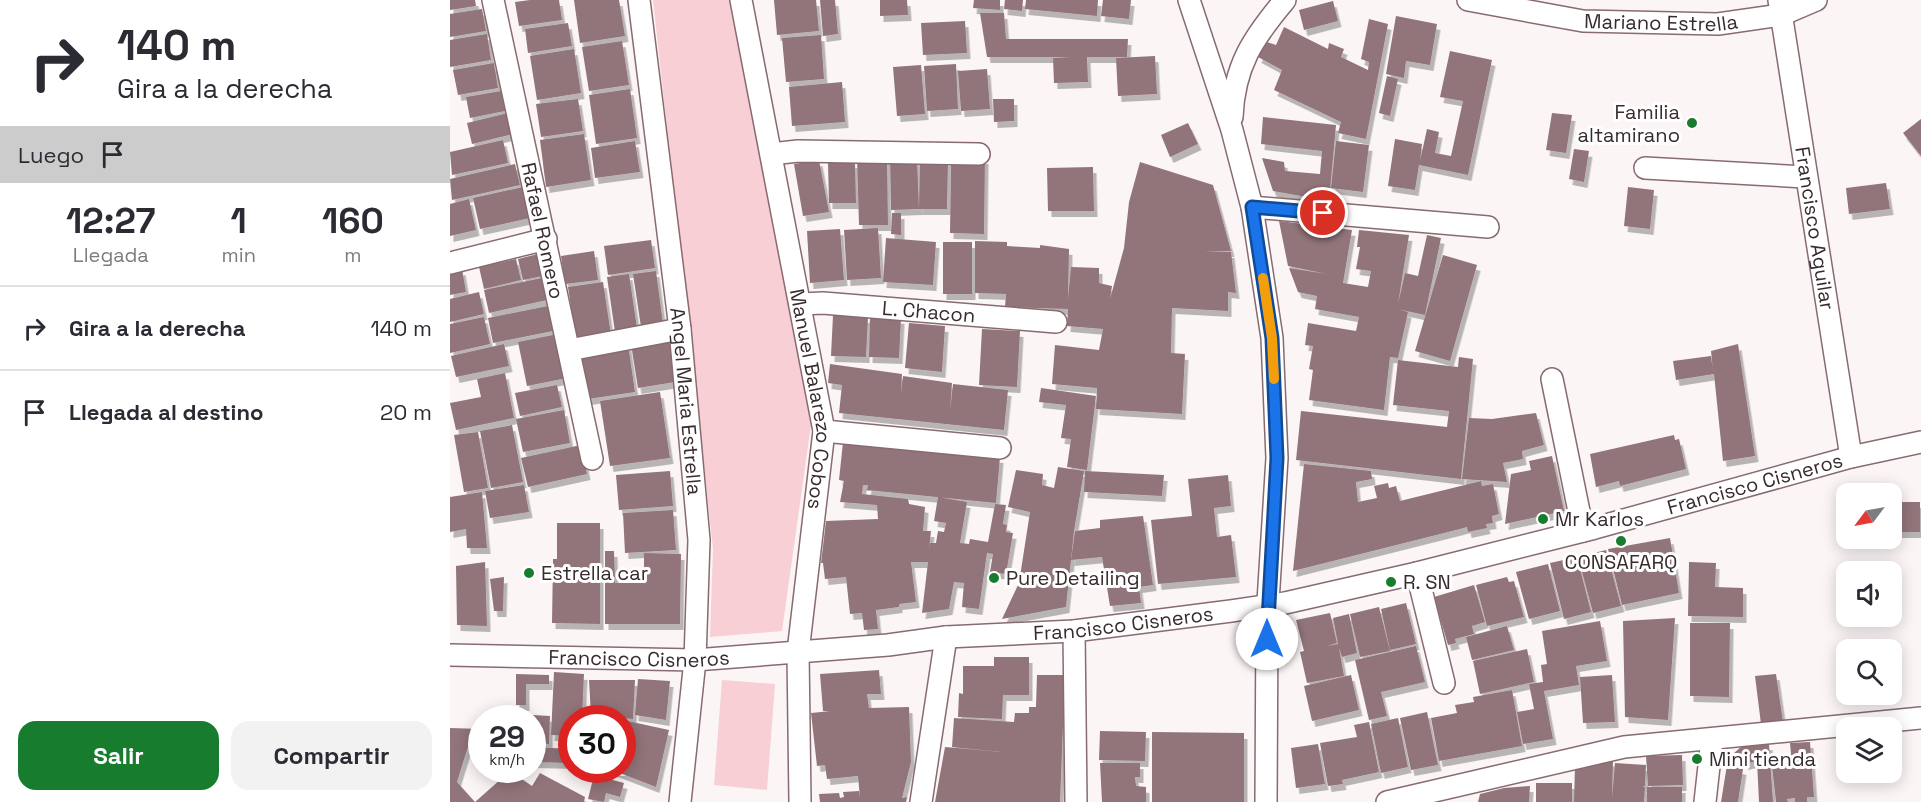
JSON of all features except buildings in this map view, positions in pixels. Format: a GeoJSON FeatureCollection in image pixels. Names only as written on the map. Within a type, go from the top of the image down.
{"type":"FeatureCollection","features":[{"type":"Feature","properties":{"kind":"street","name":"Rafael Romero"},"geometry":{"type":"LineString","coordinates":[[493,0],[592,459]]}},
{"type":"Feature","properties":{"kind":"street","name":"Angel Maria Estrella"},"geometry":{"type":"LineString","coordinates":[[639,0],[680,329],[699,540],[695,660],[680,802]]}},
{"type":"Feature","properties":{"kind":"street","name":"Manuel Balarezo Cobos"},"geometry":{"type":"LineString","coordinates":[[741,0],[824,431],[798,652],[800,802]]}},
{"type":"Feature","properties":{"kind":"street"},"geometry":{"type":"LineString","coordinates":[[1189,0],[1232,129],[1252,207],[1272,338],[1277,458],[1268,604],[1266,802]]}},
{"type":"Feature","properties":{"kind":"street"},"geometry":{"type":"LineString","coordinates":[[1232,129],[1233,90],[1246,52],[1285,0]]}},
{"type":"Feature","properties":{"kind":"street","name":"Mariano Estrella"},"geometry":{"type":"LineString","coordinates":[[1468,0],[1583,21],[1718,24],[1816,0]]}},
{"type":"Feature","properties":{"kind":"street","name":"Francisco Aguilar"},"geometry":{"type":"LineString","coordinates":[[1780,7],[1851,458]]}},
{"type":"Feature","properties":{"kind":"street"},"geometry":{"type":"LineString","coordinates":[[771,154],[798,151],[980,154]]}},
{"type":"Feature","properties":{"kind":"street"},"geometry":{"type":"LineString","coordinates":[[1645,168],[1805,177]]}},
{"type":"Feature","properties":{"kind":"street"},"geometry":{"type":"LineString","coordinates":[[1252,207],[1488,227]]}},
{"type":"Feature","properties":{"kind":"street"},"geometry":{"type":"LineString","coordinates":[[450,263],[546,239]]}},
{"type":"Feature","properties":{"kind":"street","name":"L. Chacon"},"geometry":{"type":"LineString","coordinates":[[801,304],[823,303],[1056,322]]}},
{"type":"Feature","properties":{"kind":"street"},"geometry":{"type":"LineString","coordinates":[[569,350],[680,329]]}},
{"type":"Feature","properties":{"kind":"street"},"geometry":{"type":"LineString","coordinates":[[1552,379],[1583,531]]}},
{"type":"Feature","properties":{"kind":"street"},"geometry":{"type":"LineString","coordinates":[[824,431],[1000,448]]}},
{"type":"Feature","properties":{"kind":"street","name":"Francisco Cisneros"},"geometry":{"type":"LineString","coordinates":[[450,655],[695,660],[888,645],[946,637],[1074,631],[1268,604],[1416,573],[1583,531],[1851,458],[1921,442]]}},
{"type":"Feature","properties":{"kind":"street"},"geometry":{"type":"LineString","coordinates":[[1416,573],[1444,683]]}},
{"type":"Feature","properties":{"kind":"street"},"geometry":{"type":"LineString","coordinates":[[1074,631],[1076,802]]}},
{"type":"Feature","properties":{"kind":"street"},"geometry":{"type":"LineString","coordinates":[[921,802],[946,637]]}},
{"type":"Feature","properties":{"kind":"street"},"geometry":{"type":"LineString","coordinates":[[1387,802],[1460,793],[1624,747],[1921,718]]}},
{"type":"Feature","properties":{"kind":"street"},"geometry":{"type":"LineString","coordinates":[[1705,802],[1712,739]]}},
{"type":"Feature","properties":{"kind":"shaded area"},"geometry":{"type":"Polygon","coordinates":[[[653,0],[732,0],[811,425],[782,631],[710,637],[713,549],[653,0]]]}},
{"type":"Feature","properties":{"kind":"shaded area"},"geometry":{"type":"Polygon","coordinates":[[[722,680],[775,684],[767,790],[714,785],[722,680]]]}},
{"type":"Feature","properties":{"kind":"slow traffic"},"geometry":{"type":"LineString","coordinates":[[1263,278],[1272,338],[1274,379]]}},
{"type":"Feature","properties":{"kind":"place","name":"Familia altamirano"},"geometry":{"type":"Point","coordinates":[1692,123]}},
{"type":"Feature","properties":{"kind":"place","name":"Mr Karlos"},"geometry":{"type":"Point","coordinates":[1543,519]}},
{"type":"Feature","properties":{"kind":"place","name":"CONSAFARQ"},"geometry":{"type":"Point","coordinates":[1621,541]}},
{"type":"Feature","properties":{"kind":"place","name":"Estrella car"},"geometry":{"type":"Point","coordinates":[529,573]}},
{"type":"Feature","properties":{"kind":"place","name":"Pure Detailing"},"geometry":{"type":"Point","coordinates":[994,578]}},
{"type":"Feature","properties":{"kind":"place","name":"R. SN"},"geometry":{"type":"Point","coordinates":[1391,582]}},
{"type":"Feature","properties":{"kind":"place","name":"Mini tienda"},"geometry":{"type":"Point","coordinates":[1697,759]}},
{"type":"Feature","properties":{"kind":"route"},"geometry":{"type":"LineString","coordinates":[[1267,639],[1277,458],[1272,338],[1252,207],[1323,213]]}}]}
